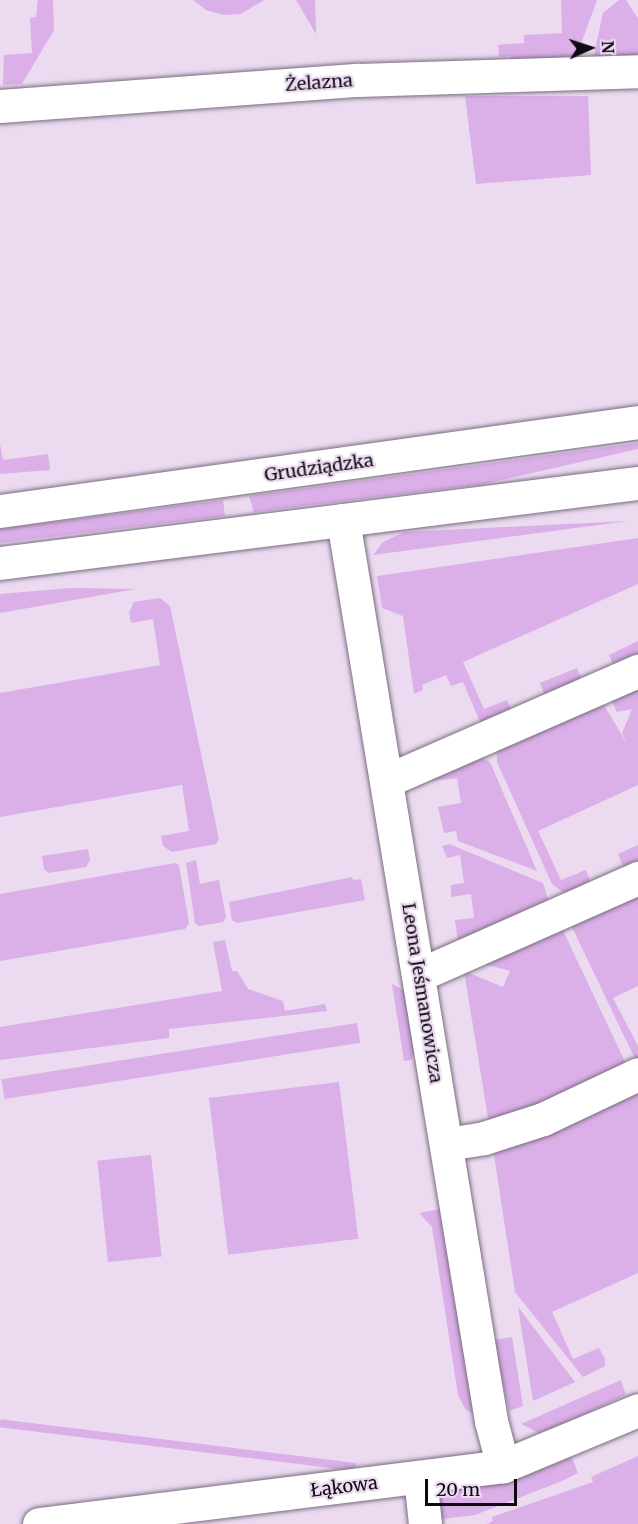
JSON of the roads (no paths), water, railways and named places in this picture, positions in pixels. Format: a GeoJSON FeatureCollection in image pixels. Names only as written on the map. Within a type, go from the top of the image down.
{"type":"FeatureCollection","features":[{"type":"Feature","properties":{"kind":"street","name":"Żelazna"},"geometry":{"type":"LineString","coordinates":[[0,106],[358,80],[638,71]]}},
{"type":"Feature","properties":{"kind":"street","name":"Grudziądzka"},"geometry":{"type":"LineString","coordinates":[[0,511],[638,422]]}},
{"type":"Feature","properties":{"kind":"street"},"geometry":{"type":"LineString","coordinates":[[0,563],[638,483]]}},
{"type":"Feature","properties":{"kind":"street","name":"Leona Jeśmanowicza"},"geometry":{"type":"LineString","coordinates":[[343,520],[388,780],[491,1421],[503,1466]]}},
{"type":"Feature","properties":{"kind":"street"},"geometry":{"type":"LineString","coordinates":[[388,780],[638,671]]}},
{"type":"Feature","properties":{"kind":"street"},"geometry":{"type":"LineString","coordinates":[[419,975],[638,879]]}},
{"type":"Feature","properties":{"kind":"street"},"geometry":{"type":"LineString","coordinates":[[447,1144],[484,1138],[549,1117],[638,1074]]}},
{"type":"Feature","properties":{"kind":"street","name":"Łąkowa"},"geometry":{"type":"LineString","coordinates":[[39,1524],[119,1520],[503,1466],[638,1410]]}},
{"type":"Feature","properties":{"kind":"street"},"geometry":{"type":"LineString","coordinates":[[420,1477],[425,1524]]}}]}
